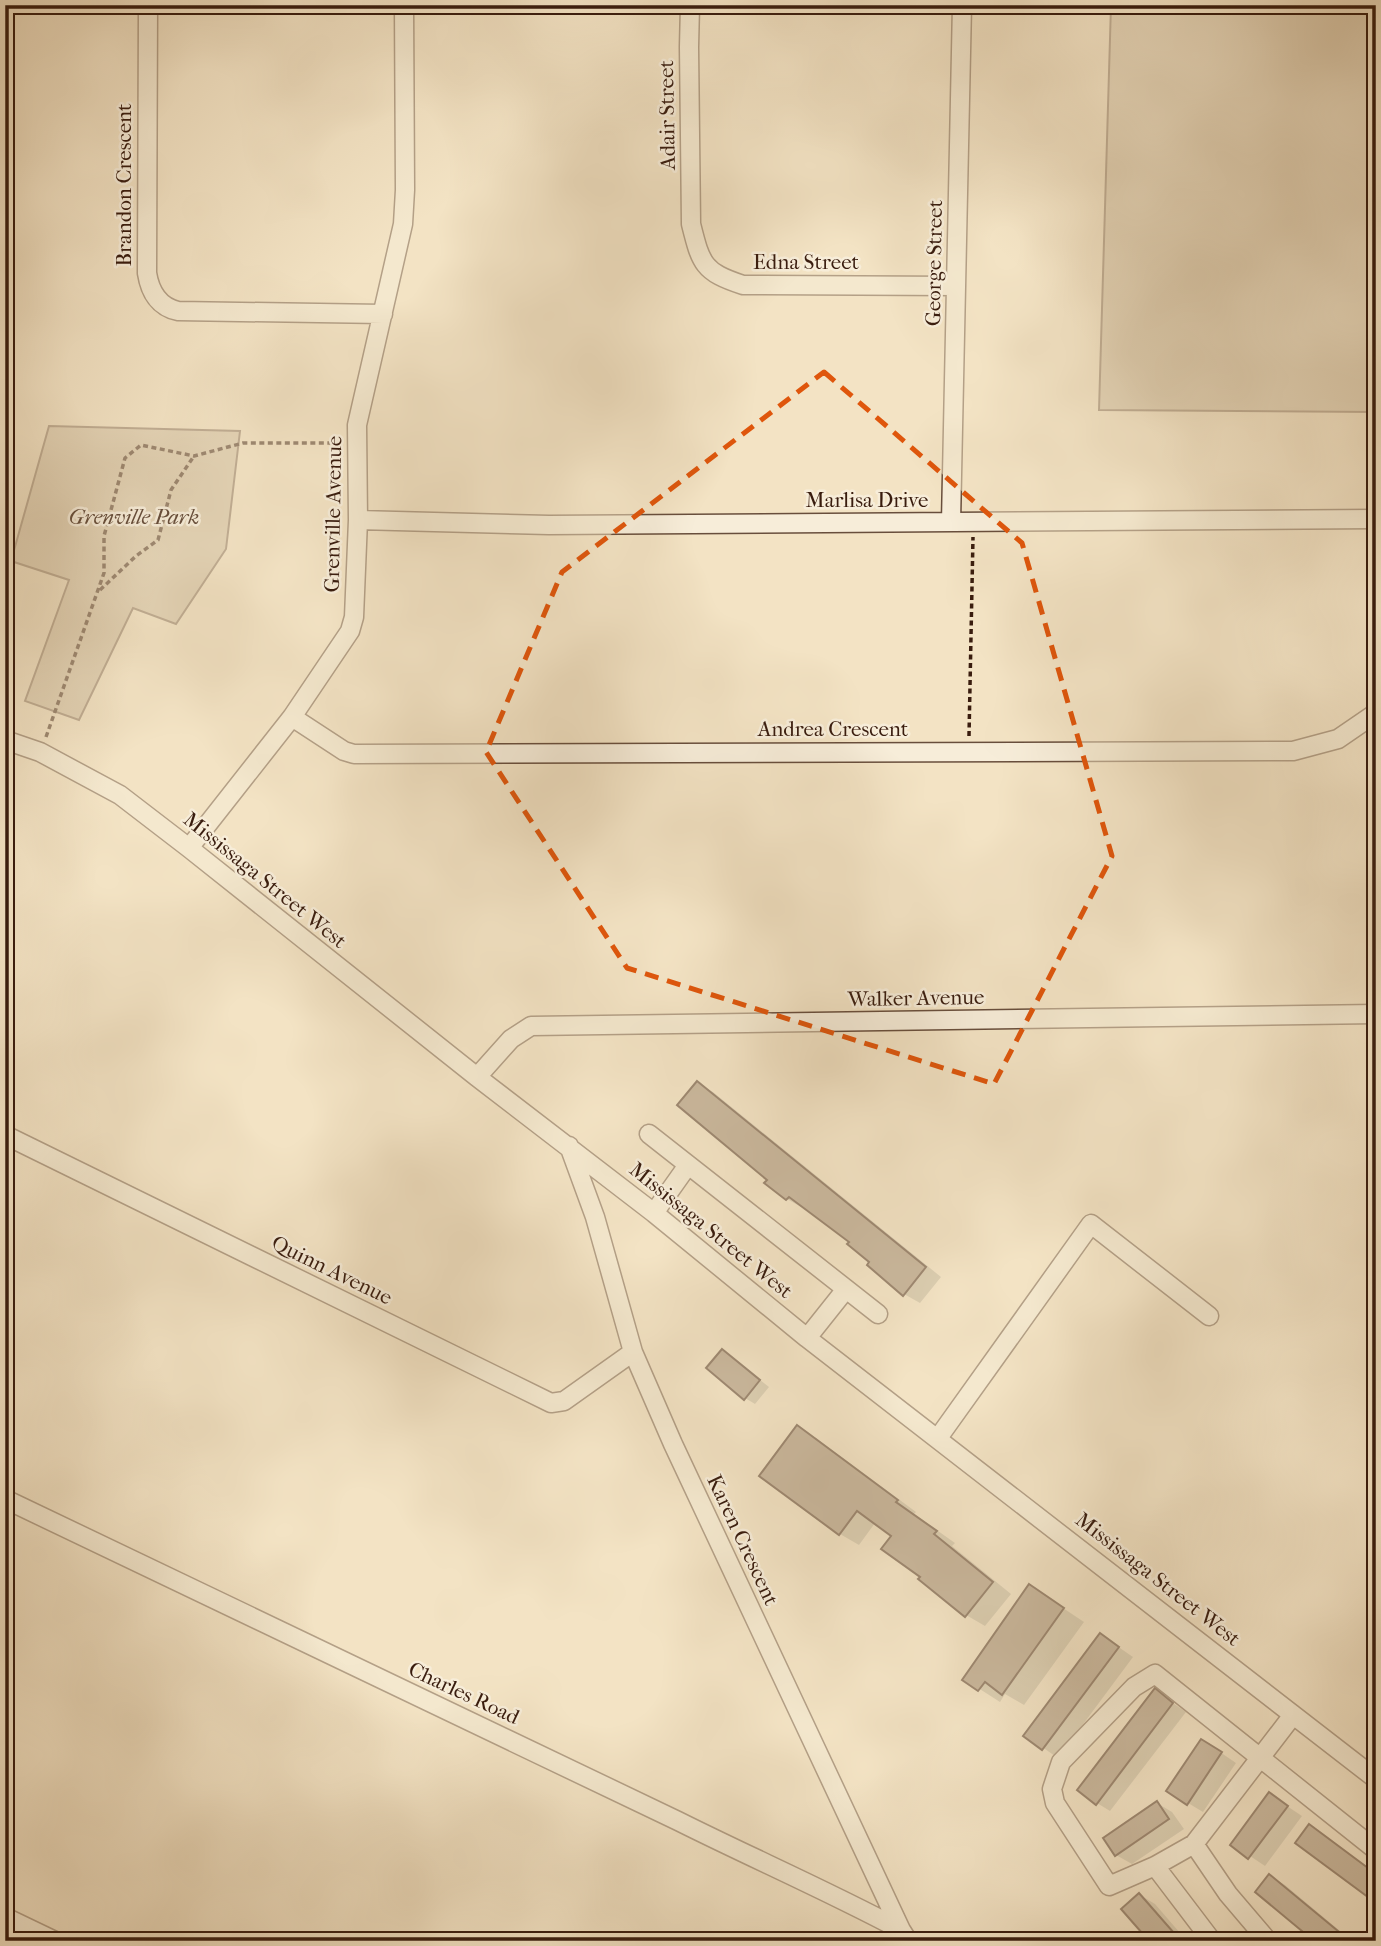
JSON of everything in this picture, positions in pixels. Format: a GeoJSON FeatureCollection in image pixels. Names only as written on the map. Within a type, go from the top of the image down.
{"type":"FeatureCollection","features":[{"type":"Feature","properties":{"kind":"street","name":"Brandon Crescent"},"geometry":{"type":"LineString","coordinates":[[148,5],[146,273],[154,297],[178,312],[383,314]]}},
{"type":"Feature","properties":{"kind":"street","name":"Grenville Avenue"},"geometry":{"type":"LineString","coordinates":[[189,848],[292,717],[349,631],[355,603],[357,425],[403,224],[404,5]]}},
{"type":"Feature","properties":{"kind":"street","name":"Adair Street"},"geometry":{"type":"LineString","coordinates":[[691,5],[691,224]]}},
{"type":"Feature","properties":{"kind":"street","name":"George Street"},"geometry":{"type":"LineString","coordinates":[[951,522],[962,5]]}},
{"type":"Feature","properties":{"kind":"street","name":"Edna Street"},"geometry":{"type":"LineString","coordinates":[[691,224],[696,247],[705,267],[723,278],[743,285],[956,286]]}},
{"type":"Feature","properties":{"kind":"street","name":"Marlisa Drive"},"geometry":{"type":"LineString","coordinates":[[358,520],[549,525],[1376,519]]}},
{"type":"Feature","properties":{"kind":"street","name":"Andrea Crescent"},"geometry":{"type":"LineString","coordinates":[[292,717],[344,751],[354,754],[1293,751],[1338,739],[1376,713]]}},
{"type":"Feature","properties":{"kind":"street"},"geometry":{"type":"LineString","coordinates":[[5,733],[33,750]]}},
{"type":"Feature","properties":{"kind":"street","name":"Mississaga Street West"},"geometry":{"type":"LineString","coordinates":[[5,740],[33,750],[120,795],[654,1213],[807,1338],[1376,1779]]}},
{"type":"Feature","properties":{"kind":"street","name":"Walker Avenue"},"geometry":{"type":"LineString","coordinates":[[477,1077],[510,1039],[531,1026],[1376,1014]]}},
{"type":"Feature","properties":{"kind":"street"},"geometry":{"type":"LineString","coordinates":[[649,1134],[878,1314]]}},
{"type":"Feature","properties":{"kind":"street","name":"Quinn Avenue"},"geometry":{"type":"LineString","coordinates":[[5,1135],[551,1403],[564,1401],[634,1352]]}},
{"type":"Feature","properties":{"kind":"street","name":"Karen Crescent"},"geometry":{"type":"LineString","coordinates":[[569,1146],[595,1217],[634,1352],[679,1457],[904,1936]]}},
{"type":"Feature","properties":{"kind":"street"},"geometry":{"type":"LineString","coordinates":[[654,1213],[688,1165]]}},
{"type":"Feature","properties":{"kind":"street"},"geometry":{"type":"LineString","coordinates":[[937,1438],[1091,1224],[1209,1316]]}},
{"type":"Feature","properties":{"kind":"street"},"geometry":{"type":"LineString","coordinates":[[807,1338],[846,1289]]}},
{"type":"Feature","properties":{"kind":"street","name":"Charles Road"},"geometry":{"type":"LineString","coordinates":[[5,1499],[860,1908],[904,1936]]}},
{"type":"Feature","properties":{"kind":"street"},"geometry":{"type":"LineString","coordinates":[[1293,1714],[1261,1759],[1194,1844],[1155,1866],[1110,1886],[1055,1803],[1052,1789],[1061,1762],[1134,1688],[1155,1674],[1261,1759],[1376,1850]]}},
{"type":"Feature","properties":{"kind":"street"},"geometry":{"type":"LineString","coordinates":[[1194,1844],[1263,1939]]}},
{"type":"Feature","properties":{"kind":"street"},"geometry":{"type":"LineString","coordinates":[[1155,1866],[1212,1941]]}},
{"type":"Feature","properties":{"kind":"street"},"geometry":{"type":"LineString","coordinates":[[5,1917],[55,1941]]}},
{"type":"Feature","properties":{"kind":"path"},"geometry":{"type":"LineString","coordinates":[[33,750],[104,573],[104,536],[125,458],[141,444],[194,456],[243,443],[356,443]]}},
{"type":"Feature","properties":{"kind":"path"},"geometry":{"type":"LineString","coordinates":[[97,592],[158,540],[172,490],[194,456]]}},
{"type":"Feature","properties":{"kind":"path"},"geometry":{"type":"LineString","coordinates":[[968,752],[973,522]]}},
{"type":"Feature","properties":{"kind":"highlighted area"},"geometry":{"type":"Polygon","coordinates":[[[824,372],[1022,543],[1112,856],[994,1084],[627,968],[486,752],[562,572],[824,372]]]}},
{"type":"Feature","properties":{"kind":"green space"},"geometry":{"type":"Polygon","coordinates":[[[1111,5],[1376,5],[1376,412],[1099,410],[1111,5]]]}},
{"type":"Feature","properties":{"kind":"green space","name":"Grenville Park"},"geometry":{"type":"Polygon","coordinates":[[[49,426],[240,431],[226,549],[176,624],[133,608],[79,720],[25,701],[69,580],[11,561],[49,426]]]}},
{"type":"Feature","properties":{"kind":"building"},"geometry":{"type":"Polygon","coordinates":[[[697,1081],[926,1267],[903,1296],[867,1265],[869,1262],[847,1244],[849,1242],[789,1197],[786,1200],[764,1183],[767,1180],[677,1105],[697,1081]]]}},
{"type":"Feature","properties":{"kind":"building"},"geometry":{"type":"Polygon","coordinates":[[[722,1349],[760,1380],[744,1400],[706,1368],[722,1349]]]}},
{"type":"Feature","properties":{"kind":"building"},"geometry":{"type":"Polygon","coordinates":[[[797,1425],[937,1531],[934,1534],[993,1582],[965,1617],[918,1579],[920,1577],[881,1549],[891,1536],[857,1511],[839,1535],[759,1476],[797,1425]]]}},
{"type":"Feature","properties":{"kind":"building"},"geometry":{"type":"Polygon","coordinates":[[[1029,1584],[1064,1608],[1002,1695],[985,1682],[978,1691],[962,1680],[1029,1584]]]}},
{"type":"Feature","properties":{"kind":"building"},"geometry":{"type":"Polygon","coordinates":[[[1100,1633],[1119,1647],[1042,1750],[1023,1736],[1100,1633]]]}},
{"type":"Feature","properties":{"kind":"building"},"geometry":{"type":"Polygon","coordinates":[[[1155,1688],[1173,1703],[1096,1805],[1077,1790],[1155,1688]]]}},
{"type":"Feature","properties":{"kind":"building"},"geometry":{"type":"Polygon","coordinates":[[[1201,1739],[1222,1752],[1187,1805],[1166,1791],[1201,1739]]]}},
{"type":"Feature","properties":{"kind":"building"},"geometry":{"type":"Polygon","coordinates":[[[1269,1792],[1288,1806],[1248,1859],[1230,1845],[1269,1792]]]}},
{"type":"Feature","properties":{"kind":"building"},"geometry":{"type":"Polygon","coordinates":[[[1157,1801],[1169,1819],[1115,1856],[1103,1838],[1157,1801]]]}},
{"type":"Feature","properties":{"kind":"building"},"geometry":{"type":"Polygon","coordinates":[[[1309,1824],[1376,1874],[1376,1903],[1295,1843],[1309,1824]]]}},
{"type":"Feature","properties":{"kind":"building"},"geometry":{"type":"Polygon","coordinates":[[[1269,1874],[1350,1941],[1314,1941],[1255,1892],[1269,1874]]]}},
{"type":"Feature","properties":{"kind":"building"},"geometry":{"type":"Polygon","coordinates":[[[1139,1893],[1181,1941],[1149,1941],[1121,1909],[1139,1893]]]}}]}
